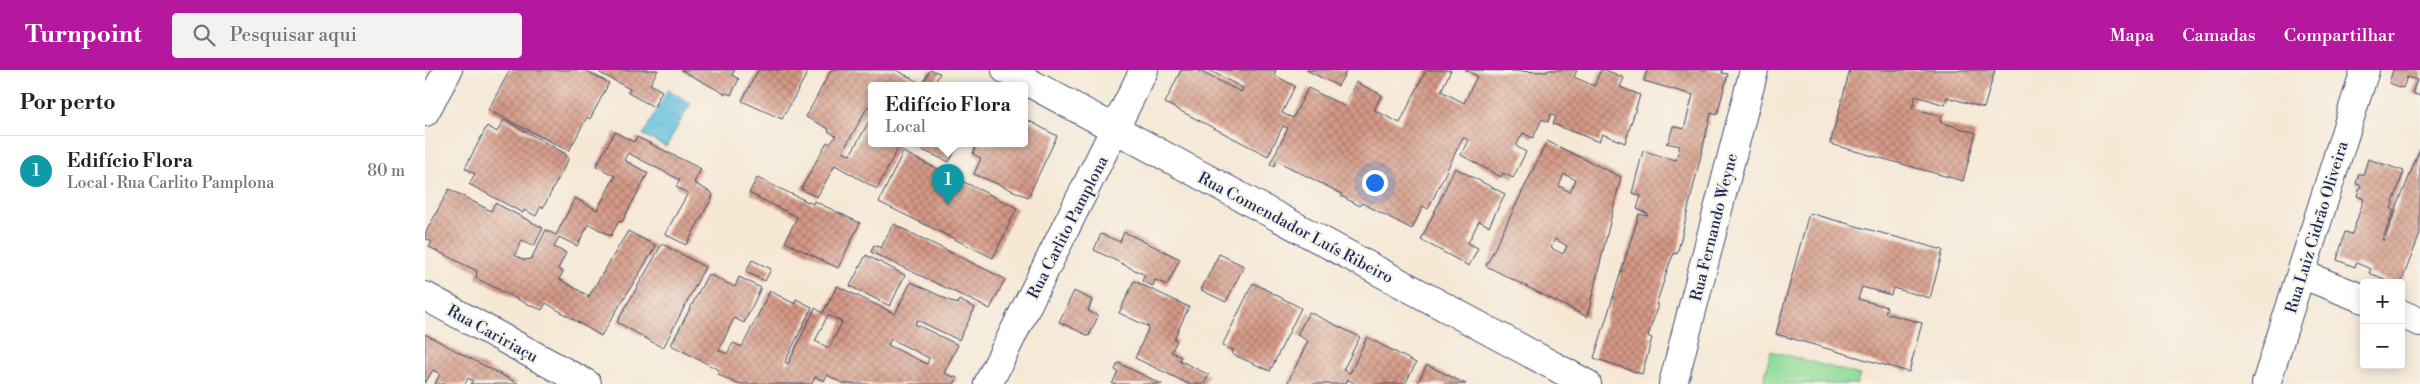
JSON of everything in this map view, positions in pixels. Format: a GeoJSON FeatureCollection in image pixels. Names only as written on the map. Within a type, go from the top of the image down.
{"type":"FeatureCollection","features":[{"type":"Feature","properties":{"kind":"street"},"geometry":{"type":"LineString","coordinates":[[425,112],[448,70]]}},
{"type":"Feature","properties":{"kind":"street","name":"Rua Comendador Luís Ribeiro"},"geometry":{"type":"LineString","coordinates":[[1006,70],[1587,384]]}},
{"type":"Feature","properties":{"kind":"street","name":"Rua Carlito Pamplona"},"geometry":{"type":"LineString","coordinates":[[988,384],[1116,130],[1144,70]]}},
{"type":"Feature","properties":{"kind":"street","name":"Rua Fernando Weyne"},"geometry":{"type":"LineString","coordinates":[[1673,384],[1754,70]]}},
{"type":"Feature","properties":{"kind":"street","name":"Rua Luiz Cidrão Oliveira"},"geometry":{"type":"LineString","coordinates":[[2266,384],[2365,70]]}},
{"type":"Feature","properties":{"kind":"street"},"geometry":{"type":"LineString","coordinates":[[2301,274],[2360,297]]}},
{"type":"Feature","properties":{"kind":"street","name":"Rua Caririaçu"},"geometry":{"type":"LineString","coordinates":[[425,296],[587,384]]}},
{"type":"Feature","properties":{"kind":"street"},"geometry":{"type":"LineString","coordinates":[[2405,316],[2420,322]]}},
{"type":"Feature","properties":{"kind":"green space"},"geometry":{"type":"Polygon","coordinates":[[[1771,351],[1860,375],[1857,384],[1763,384],[1771,351]]]}},
{"type":"Feature","properties":{"kind":"water"},"geometry":{"type":"Polygon","coordinates":[[[668,90],[691,103],[666,147],[643,135],[668,90]]]}},
{"type":"Feature","properties":{"kind":"building"},"geometry":{"type":"Polygon","coordinates":[[[510,70],[585,70],[609,83],[590,119],[587,117],[569,151],[488,110],[510,70]]]}},
{"type":"Feature","properties":{"kind":"building"},"geometry":{"type":"Polygon","coordinates":[[[601,70],[658,70],[650,84],[662,91],[654,107],[628,93],[630,89],[600,73],[601,70]]]}},
{"type":"Feature","properties":{"kind":"building"},"geometry":{"type":"Polygon","coordinates":[[[681,70],[735,70],[732,75],[739,79],[731,95],[725,94],[681,70]]]}},
{"type":"Feature","properties":{"kind":"building"},"geometry":{"type":"Polygon","coordinates":[[[758,70],[809,70],[782,119],[742,101],[758,70]]]}},
{"type":"Feature","properties":{"kind":"building"},"geometry":{"type":"Polygon","coordinates":[[[831,70],[896,70],[918,82],[868,82],[868,106],[843,151],[850,155],[868,123],[868,147],[898,147],[877,189],[835,165],[817,197],[801,189],[827,142],[830,144],[836,136],[828,131],[829,129],[806,117],[831,70]]]}},
{"type":"Feature","properties":{"kind":"building"},"geometry":{"type":"Polygon","coordinates":[[[930,70],[940,73],[935,82],[924,81],[930,70]]]}},
{"type":"Feature","properties":{"kind":"building"},"geometry":{"type":"Polygon","coordinates":[[[1181,70],[1197,70],[1241,92],[1243,88],[1209,70],[1276,70],[1274,75],[1295,86],[1282,113],[1293,118],[1308,88],[1344,106],[1356,82],[1382,95],[1374,110],[1400,123],[1426,70],[1451,70],[1441,91],[1464,103],[1477,76],[1465,70],[1547,72],[1548,70],[1577,70],[1574,77],[1594,86],[1601,70],[1606,70],[1624,78],[1620,87],[1640,95],[1625,143],[1602,134],[1599,142],[1553,124],[1556,116],[1551,114],[1548,122],[1542,119],[1533,138],[1523,133],[1516,146],[1526,152],[1513,178],[1503,173],[1501,177],[1461,155],[1468,140],[1463,137],[1428,209],[1423,206],[1412,229],[1362,203],[1360,206],[1341,196],[1342,194],[1277,161],[1274,166],[1270,164],[1288,128],[1283,126],[1268,156],[1165,103],[1181,70]]]}},
{"type":"Feature","properties":{"kind":"building"},"geometry":{"type":"Polygon","coordinates":[[[1306,70],[1347,70],[1338,86],[1306,70]]]}},
{"type":"Feature","properties":{"kind":"building"},"geometry":{"type":"Polygon","coordinates":[[[1647,70],[1723,70],[1722,73],[1728,74],[1717,115],[1711,113],[1677,254],[1674,253],[1669,265],[1656,305],[1658,305],[1648,336],[1652,338],[1642,374],[1594,358],[1639,214],[1647,216],[1648,214],[1637,209],[1641,196],[1632,193],[1643,151],[1676,160],[1680,146],[1666,143],[1669,141],[1673,126],[1684,129],[1693,95],[1644,81],[1647,70]]]}},
{"type":"Feature","properties":{"kind":"building"},"geometry":{"type":"Polygon","coordinates":[[[1850,70],[1995,70],[1984,108],[1947,97],[1945,105],[1916,96],[1912,108],[1942,116],[1940,122],[1976,133],[1963,181],[1830,144],[1850,70]]]}},
{"type":"Feature","properties":{"kind":"building"},"geometry":{"type":"Polygon","coordinates":[[[2393,70],[2420,70],[2420,96],[2412,93],[2417,80],[2407,77],[2403,88],[2389,83],[2393,70]]]}},
{"type":"Feature","properties":{"kind":"building"},"geometry":{"type":"Polygon","coordinates":[[[504,120],[566,154],[565,156],[569,158],[543,208],[541,206],[536,216],[524,210],[523,213],[469,184],[475,174],[465,168],[487,126],[497,132],[504,120]]]}},
{"type":"Feature","properties":{"kind":"building"},"geometry":{"type":"Polygon","coordinates":[[[1028,120],[1057,136],[1028,197],[974,174],[981,158],[973,154],[975,147],[1028,147],[1028,120]]]}},
{"type":"Feature","properties":{"kind":"building"},"geometry":{"type":"Polygon","coordinates":[[[615,132],[634,142],[637,137],[701,169],[694,183],[712,193],[713,196],[686,245],[665,234],[688,193],[676,187],[680,180],[628,153],[624,160],[648,173],[622,222],[619,221],[611,236],[589,224],[577,246],[559,237],[554,247],[566,253],[558,269],[563,272],[559,279],[587,295],[588,298],[628,231],[656,246],[601,336],[546,303],[542,310],[476,278],[477,271],[429,247],[432,242],[425,238],[425,234],[449,189],[491,211],[495,203],[543,228],[534,246],[522,240],[515,255],[524,260],[531,259],[546,230],[556,235],[575,198],[597,210],[615,176],[596,166],[615,132]]]}},
{"type":"Feature","properties":{"kind":"building"},"geometry":{"type":"Polygon","coordinates":[[[1547,141],[1621,177],[1587,317],[1486,266],[1547,141]],[[1564,174],[1559,186],[1570,192],[1576,180],[1564,174]],[[1555,239],[1551,248],[1563,254],[1567,246],[1555,239]]]}},
{"type":"Feature","properties":{"kind":"building"},"geometry":{"type":"Polygon","coordinates":[[[916,147],[957,147],[949,162],[916,147]]]}},
{"type":"Feature","properties":{"kind":"building"},"geometry":{"type":"Polygon","coordinates":[[[2420,149],[2420,234],[2403,279],[2385,279],[2369,273],[2371,269],[2356,263],[2355,267],[2337,260],[2345,232],[2352,234],[2364,199],[2357,196],[2361,185],[2356,184],[2359,173],[2363,175],[2368,159],[2404,171],[2391,209],[2394,210],[2382,240],[2384,240],[2420,149]]]}},
{"type":"Feature","properties":{"kind":"building"},"geometry":{"type":"Polygon","coordinates":[[[903,152],[1017,208],[993,258],[879,202],[903,152]]]}},
{"type":"Feature","properties":{"kind":"building"},"geometry":{"type":"Polygon","coordinates":[[[1455,168],[1505,194],[1489,226],[1479,221],[1468,243],[1478,248],[1469,266],[1421,240],[1455,168]]]}},
{"type":"Feature","properties":{"kind":"building"},"geometry":{"type":"Polygon","coordinates":[[[757,178],[813,204],[814,201],[860,223],[838,268],[785,242],[797,217],[749,193],[757,178]]]}},
{"type":"Feature","properties":{"kind":"building"},"geometry":{"type":"Polygon","coordinates":[[[1809,213],[1943,250],[1930,298],[1893,288],[1891,295],[1862,287],[1858,299],[1887,307],[1885,313],[1922,323],[1909,372],[1776,334],[1809,213]]]}},
{"type":"Feature","properties":{"kind":"building"},"geometry":{"type":"Polygon","coordinates":[[[893,224],[1005,279],[990,309],[871,252],[874,245],[881,248],[893,224]]]}},
{"type":"Feature","properties":{"kind":"building"},"geometry":{"type":"Polygon","coordinates":[[[1124,232],[1180,259],[1167,285],[1155,280],[1153,286],[1142,281],[1145,275],[1094,250],[1101,234],[1120,242],[1124,232]]]}},
{"type":"Feature","properties":{"kind":"building"},"geometry":{"type":"Polygon","coordinates":[[[662,244],[705,267],[663,348],[617,322],[662,244]]]}},
{"type":"Feature","properties":{"kind":"building"},"geometry":{"type":"Polygon","coordinates":[[[1219,254],[1244,266],[1226,302],[1201,290],[1219,254]]]}},
{"type":"Feature","properties":{"kind":"building"},"geometry":{"type":"Polygon","coordinates":[[[866,255],[905,275],[890,306],[850,286],[866,255]]]}},
{"type":"Feature","properties":{"kind":"building"},"geometry":{"type":"Polygon","coordinates":[[[752,260],[771,269],[765,281],[746,272],[752,260]]]}},
{"type":"Feature","properties":{"kind":"building"},"geometry":{"type":"Polygon","coordinates":[[[708,274],[735,287],[739,277],[761,288],[744,323],[734,318],[719,350],[727,354],[733,343],[742,347],[770,291],[795,304],[796,299],[812,307],[785,362],[788,364],[815,308],[823,313],[837,286],[895,314],[911,282],[957,304],[959,300],[975,308],[959,340],[917,320],[915,324],[958,345],[944,373],[957,378],[954,384],[844,384],[827,375],[824,381],[815,377],[812,384],[737,384],[718,374],[719,370],[671,345],[708,274]],[[828,315],[815,341],[829,348],[842,322],[828,315]],[[891,339],[888,345],[927,364],[929,358],[891,339]]]}},
{"type":"Feature","properties":{"kind":"building"},"geometry":{"type":"Polygon","coordinates":[[[1134,281],[1189,307],[1174,339],[1177,341],[1171,352],[1181,357],[1179,360],[1209,375],[1204,384],[1189,384],[1135,358],[1149,327],[1119,313],[1134,281]]]}},
{"type":"Feature","properties":{"kind":"building"},"geometry":{"type":"Polygon","coordinates":[[[1253,283],[1301,308],[1270,371],[1232,354],[1233,350],[1222,346],[1253,283]]]}},
{"type":"Feature","properties":{"kind":"building"},"geometry":{"type":"Polygon","coordinates":[[[1074,291],[1092,300],[1088,311],[1098,316],[1089,336],[1059,322],[1074,291]]]}},
{"type":"Feature","properties":{"kind":"building"},"geometry":{"type":"Polygon","coordinates":[[[1309,312],[1360,337],[1343,370],[1350,373],[1367,337],[1416,363],[1405,384],[1355,384],[1347,379],[1345,384],[1287,384],[1308,341],[1297,335],[1309,312]]]}},
{"type":"Feature","properties":{"kind":"building"},"geometry":{"type":"Polygon","coordinates":[[[425,334],[519,384],[471,384],[473,381],[468,378],[465,384],[435,384],[440,374],[433,370],[425,383],[425,334]]]}},
{"type":"Feature","properties":{"kind":"building"},"geometry":{"type":"Polygon","coordinates":[[[1118,363],[1162,384],[1112,384],[1118,372],[1115,370],[1118,363]]]}},
{"type":"Feature","properties":{"kind":"building"},"geometry":{"type":"Polygon","coordinates":[[[1427,365],[1466,384],[1417,384],[1427,365]]]}},
{"type":"Feature","properties":{"kind":"place","name":"Edifício Flora"},"geometry":{"type":"Point","coordinates":[948,205]}}]}
